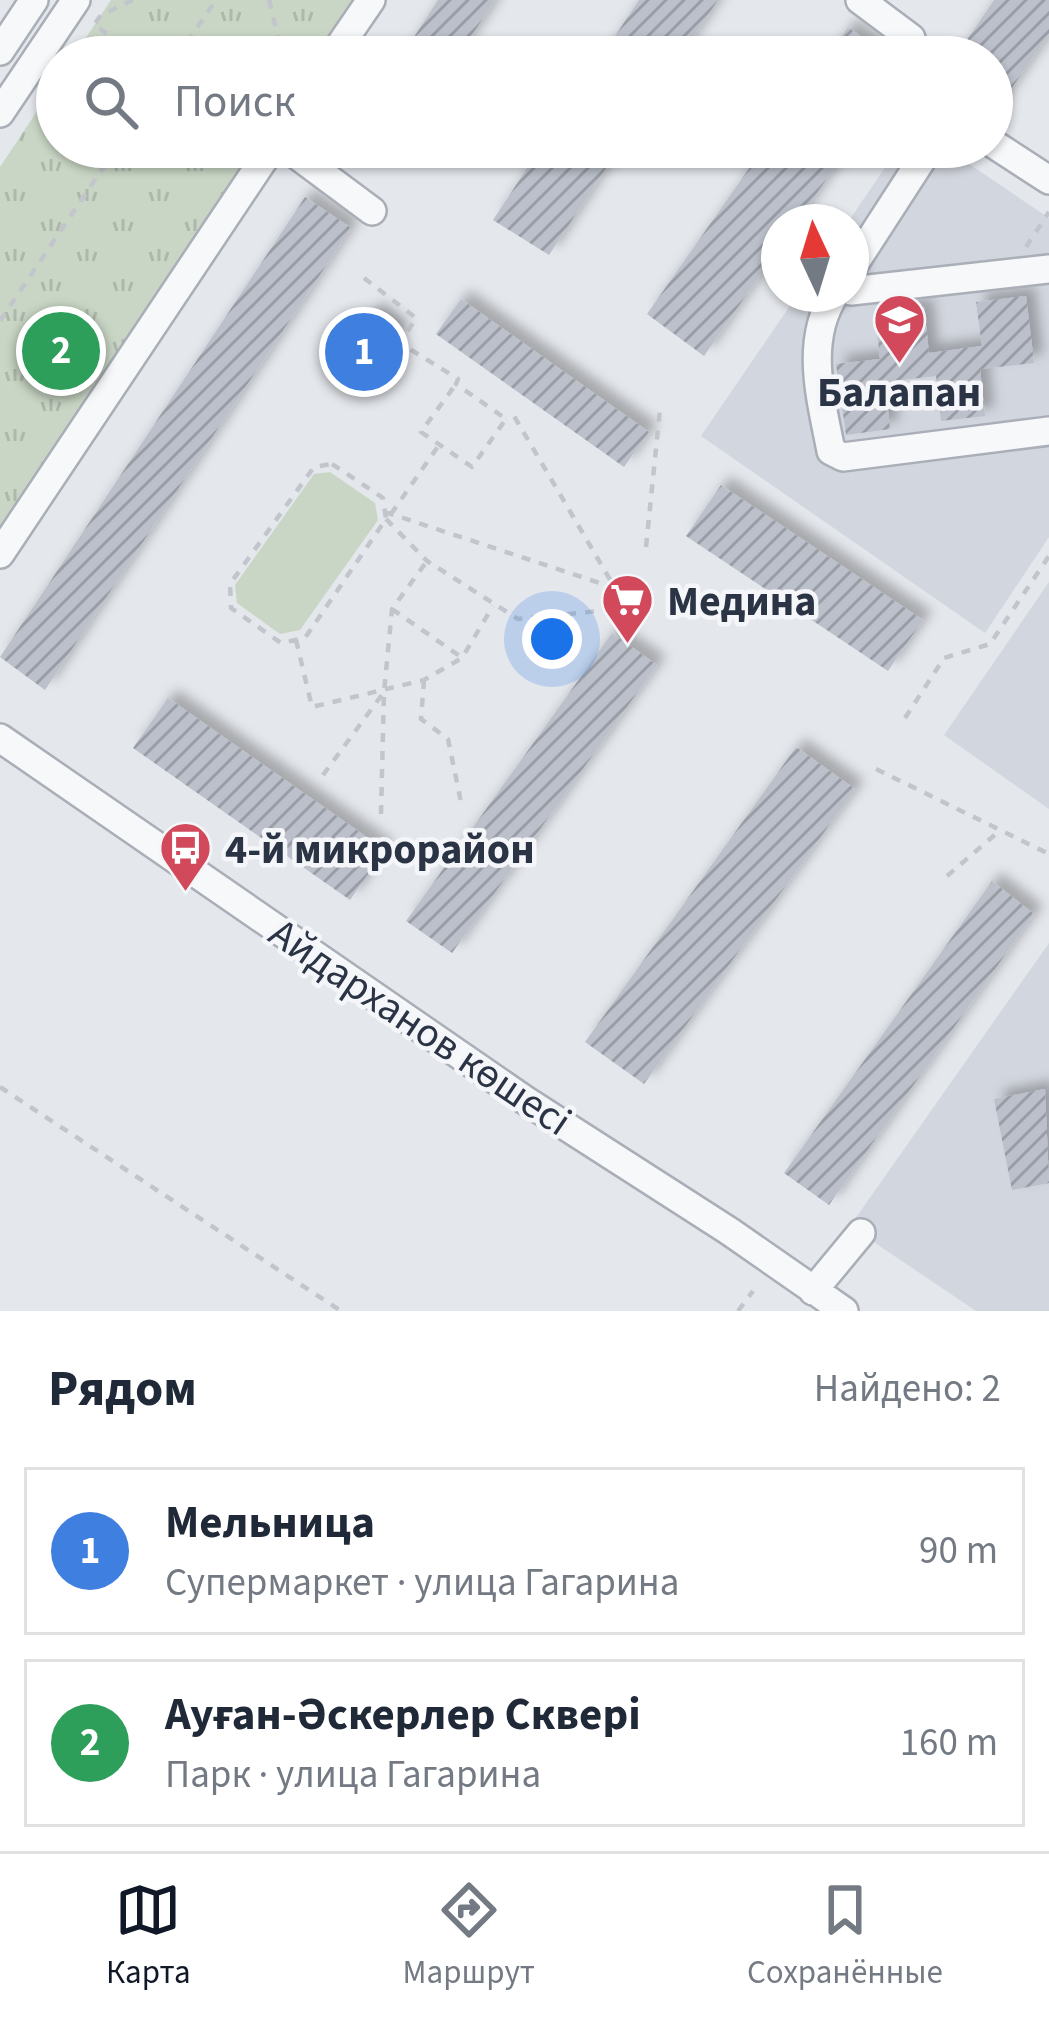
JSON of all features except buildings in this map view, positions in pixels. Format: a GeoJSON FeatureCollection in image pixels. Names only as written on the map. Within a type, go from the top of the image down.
{"type":"FeatureCollection","features":[{"type":"Feature","properties":{"kind":"street"},"geometry":{"type":"LineString","coordinates":[[0,51],[34,0]]}},
{"type":"Feature","properties":{"kind":"street"},"geometry":{"type":"LineString","coordinates":[[52,36],[76,0]]}},
{"type":"Feature","properties":{"kind":"street"},"geometry":{"type":"LineString","coordinates":[[346,36],[371,0]]}},
{"type":"Feature","properties":{"kind":"street"},"geometry":{"type":"LineString","coordinates":[[860,0],[908,36]]}},
{"type":"Feature","properties":{"kind":"street"},"geometry":{"type":"LineString","coordinates":[[0,113],[36,59]]}},
{"type":"Feature","properties":{"kind":"street"},"geometry":{"type":"LineString","coordinates":[[1013,157],[1049,180]]}},
{"type":"Feature","properties":{"kind":"street"},"geometry":{"type":"LineString","coordinates":[[0,554],[258,168]]}},
{"type":"Feature","properties":{"kind":"street"},"geometry":{"type":"LineString","coordinates":[[314,168],[371,211]]}},
{"type":"Feature","properties":{"kind":"street"},"geometry":{"type":"LineString","coordinates":[[869,241],[916,168]]}},
{"type":"Feature","properties":{"kind":"street"},"geometry":{"type":"LineString","coordinates":[[869,288],[1049,268]]}},
{"type":"Feature","properties":{"kind":"street"},"geometry":{"type":"LineString","coordinates":[[824,312],[816,370],[831,451],[843,458],[1049,431]]}},
{"type":"Feature","properties":{"kind":"street","name":"Айдарханов көшесі"},"geometry":{"type":"LineString","coordinates":[[0,738],[525,1100],[844,1311]]}},
{"type":"Feature","properties":{"kind":"street"},"geometry":{"type":"LineString","coordinates":[[813,1291],[861,1233]]}},
{"type":"Feature","properties":{"kind":"path"},"geometry":{"type":"LineString","coordinates":[[111,36],[94,25],[101,15],[133,0]]}},
{"type":"Feature","properties":{"kind":"path"},"geometry":{"type":"LineString","coordinates":[[191,36],[216,0]]}},
{"type":"Feature","properties":{"kind":"path"},"geometry":{"type":"LineString","coordinates":[[269,0],[278,36]]}},
{"type":"Feature","properties":{"kind":"path"},"geometry":{"type":"LineString","coordinates":[[0,321],[103,168]]}},
{"type":"Feature","properties":{"kind":"path"},"geometry":{"type":"LineString","coordinates":[[1009,273],[1049,212]]}},
{"type":"Feature","properties":{"kind":"path"},"geometry":{"type":"LineString","coordinates":[[364,278],[416,318],[400,343],[458,379],[421,432],[472,467],[506,419],[514,416],[615,588],[387,515]]}},
{"type":"Feature","properties":{"kind":"path"},"geometry":{"type":"LineString","coordinates":[[456,384],[506,419]]}},
{"type":"Feature","properties":{"kind":"path"},"geometry":{"type":"LineString","coordinates":[[646,547],[660,409]]}},
{"type":"Feature","properties":{"kind":"path"},"geometry":{"type":"LineString","coordinates":[[439,445],[387,515],[305,638],[281,643],[231,608],[230,584],[314,467],[332,464],[382,499],[387,515],[427,561],[493,606],[518,619],[599,611]]}},
{"type":"Feature","properties":{"kind":"path"},"geometry":{"type":"LineString","coordinates":[[905,718],[944,658],[990,644],[1049,556]]}},
{"type":"Feature","properties":{"kind":"path"},"geometry":{"type":"LineString","coordinates":[[381,814],[392,609],[427,561]]}},
{"type":"Feature","properties":{"kind":"path"},"geometry":{"type":"LineString","coordinates":[[296,639],[312,707],[424,680],[462,658],[493,606]]}},
{"type":"Feature","properties":{"kind":"path"},"geometry":{"type":"LineString","coordinates":[[392,609],[462,658]]}},
{"type":"Feature","properties":{"kind":"path"},"geometry":{"type":"LineString","coordinates":[[424,680],[421,718],[448,739],[462,807]]}},
{"type":"Feature","properties":{"kind":"path"},"geometry":{"type":"LineString","coordinates":[[323,775],[384,692]]}},
{"type":"Feature","properties":{"kind":"path"},"geometry":{"type":"LineString","coordinates":[[876,769],[1049,854]]}},
{"type":"Feature","properties":{"kind":"path"},"geometry":{"type":"LineString","coordinates":[[947,877],[999,832]]}},
{"type":"Feature","properties":{"kind":"path"},"geometry":{"type":"LineString","coordinates":[[0,1087],[340,1311]]}},
{"type":"Feature","properties":{"kind":"path"},"geometry":{"type":"LineString","coordinates":[[737,1311],[753,1291]]}},
{"type":"Feature","properties":{"kind":"shaded area","name":"Балапан"},"geometry":{"type":"Polygon","coordinates":[[[885,168],[975,168],[1049,218],[1049,537],[985,633],[701,436],[786,312],[869,312],[869,204],[860,204],[885,168]]]}},
{"type":"Feature","properties":{"kind":"shaded area"},"geometry":{"type":"Polygon","coordinates":[[[1049,582],[1049,809],[944,735],[1049,582]]]}},
{"type":"Feature","properties":{"kind":"shaded area"},"geometry":{"type":"Polygon","coordinates":[[[1049,943],[1049,1311],[976,1311],[850,1226],[1049,943]]]}},
{"type":"Feature","properties":{"kind":"green space"},"geometry":{"type":"Polygon","coordinates":[[[111,0],[354,0],[330,36],[87,36],[111,0]]]}},
{"type":"Feature","properties":{"kind":"green space"},"geometry":{"type":"Polygon","coordinates":[[[36,113],[36,168],[242,168],[0,534],[0,167],[36,113]]]}},
{"type":"Feature","properties":{"kind":"green space"},"geometry":{"type":"Polygon","coordinates":[[[330,472],[375,503],[378,520],[300,630],[280,634],[237,603],[235,585],[314,474],[330,472]]]}},
{"type":"Feature","properties":{"kind":"place","name":"Ауған-Әскерлер Сквері"},"geometry":{"type":"Point","coordinates":[61,351]}},
{"type":"Feature","properties":{"kind":"place","name":"Мельница"},"geometry":{"type":"Point","coordinates":[364,352]}},
{"type":"Feature","properties":{"kind":"place","name":"Балапан"},"geometry":{"type":"Point","coordinates":[899,365]}},
{"type":"Feature","properties":{"kind":"place","name":"Медина"},"geometry":{"type":"Point","coordinates":[628,646]}},
{"type":"Feature","properties":{"kind":"place","name":"4-й микрорайон"},"geometry":{"type":"Point","coordinates":[186,894]}}]}
